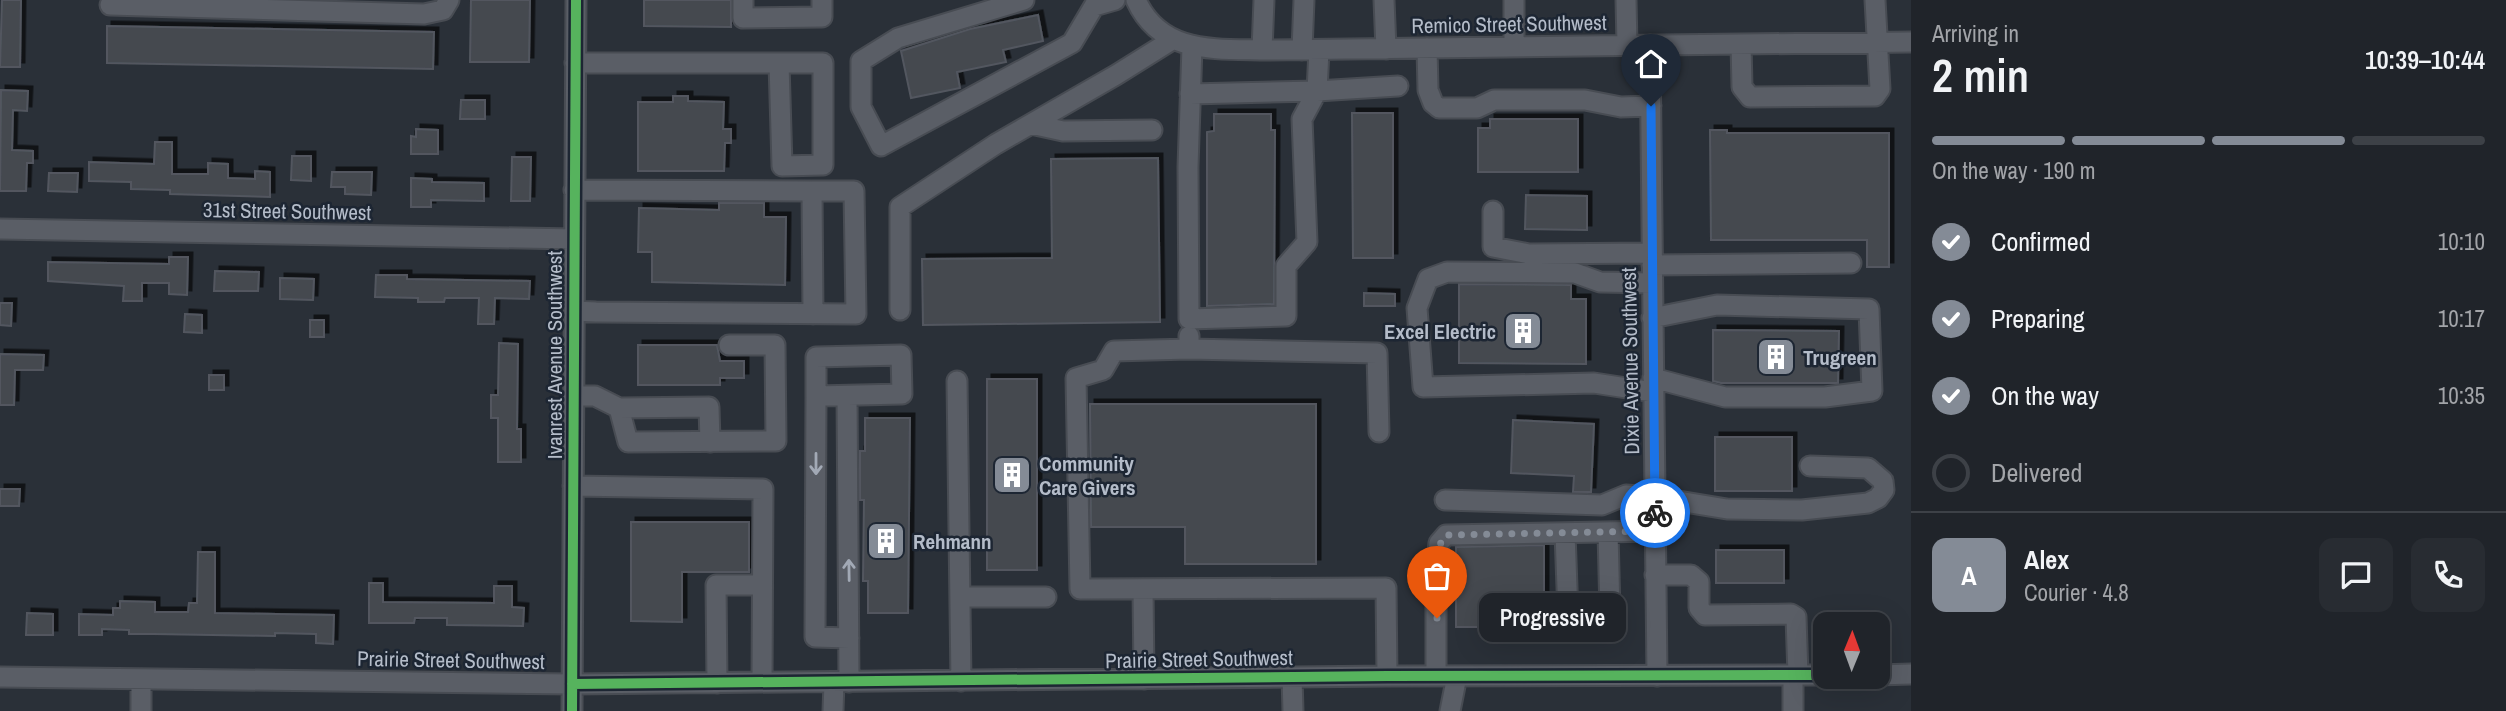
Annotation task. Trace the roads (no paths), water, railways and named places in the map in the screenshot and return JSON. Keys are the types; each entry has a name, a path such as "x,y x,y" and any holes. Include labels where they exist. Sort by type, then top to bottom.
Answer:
{"street":[{"path":"110,5 424,13 443,10 449,0"},
{"name":"Ivanrest Avenue Southwest","path":"572,711 576,0"},
{"path":"743,0 743,18 822,17 822,0"},
{"path":"1024,0 898,38 861,61 861,107 881,146 1072,43 1089,3 1115,0"},
{"name":"Remico Street Southwest","path":"1136,0 1155,26 1172,40 1192,46 1262,50 1911,41"},
{"path":"1262,50 1264,0"},
{"path":"1189,319 1286,316 1286,266 1307,242 1302,119 1317,91 1304,0"},
{"path":"1384,0 1386,49"},
{"path":"1514,0 1514,47"},
{"path":"1626,0 1627,46"},
{"path":"1741,44 1742,87 1750,97 1875,96 1880,89 1875,0"},
{"path":"900,310 900,207 996,144 1172,40"},
{"name":"Dixie Avenue Southwest","path":"1650,45 1657,676"},
{"path":"1189,349 1192,46"},
{"path":"1427,48 1428,90 1433,103 1439,108 1477,108 1494,100 1586,100 1621,107 1651,106"},
{"path":"575,63 779,63 823,63 823,164 782,166 779,63"},
{"path":"1190,94 1398,86"},
{"path":"1031,124 1063,131 1152,130"},
{"path":"574,190 854,191 856,314 574,311"},
{"path":"812,191 813,314"},
{"path":"1493,211 1493,247 1529,254 1652,267 1851,263"},
{"name":"31st Street Southwest","path":"0,229 574,239"},
{"path":"1652,267 1600,282 1575,273 1447,272 1428,279 1417,308 1423,387 1594,383 1653,385 1725,397 1825,397 1872,391 1869,309 1717,305 1652,318"},
{"path":"619,408 628,442 775,441 775,345 729,345"},
{"path":"1379,432 1377,353 1189,349 1114,351 1103,370 1076,378 1080,589 1386,588 1387,676"},
{"path":"816,396 902,394 901,355 816,356 815,637 849,638"},
{"path":"957,381 961,681"},
{"path":"573,396 595,396 619,408 709,407 710,442"},
{"path":"833,711 842,682 849,638 847,396"},
{"path":"1445,500 1602,505 1626,495 1727,509 1802,510 1868,503 1884,491 1883,481 1868,468 1810,466"},
{"path":"573,486 763,489 762,682"},
{"path":"1436,676 1436,567 1439,543 1446,535 1655,531"},
{"path":"1565,533 1567,615 1572,618 1606,617 1611,613 1608,532"},
{"path":"1656,575 1691,575 1699,582 1699,608 1705,615 1791,614 1796,617 1793,711"},
{"path":"717,683 716,585 762,586"},
{"path":"1143,589 1144,679"},
{"path":"960,597 1046,597"},
{"path":"1890,675 1911,674"},
{"name":"Prairie Street Southwest","path":"0,677 572,684 1813,675"},
{"path":"1450,711 1457,676"},
{"path":"1292,677 1293,711"},
{"path":"141,679 141,711"}],"place":[{"name":"Excel Electric","path":"1523,331"},
{"name":"Trugreen","path":"1776,357"},
{"name":"Community Care Givers","path":"1012,475"},
{"name":"Rehmann","path":"886,541"},
{"name":"Progressive","path":"1437,618"}]}
